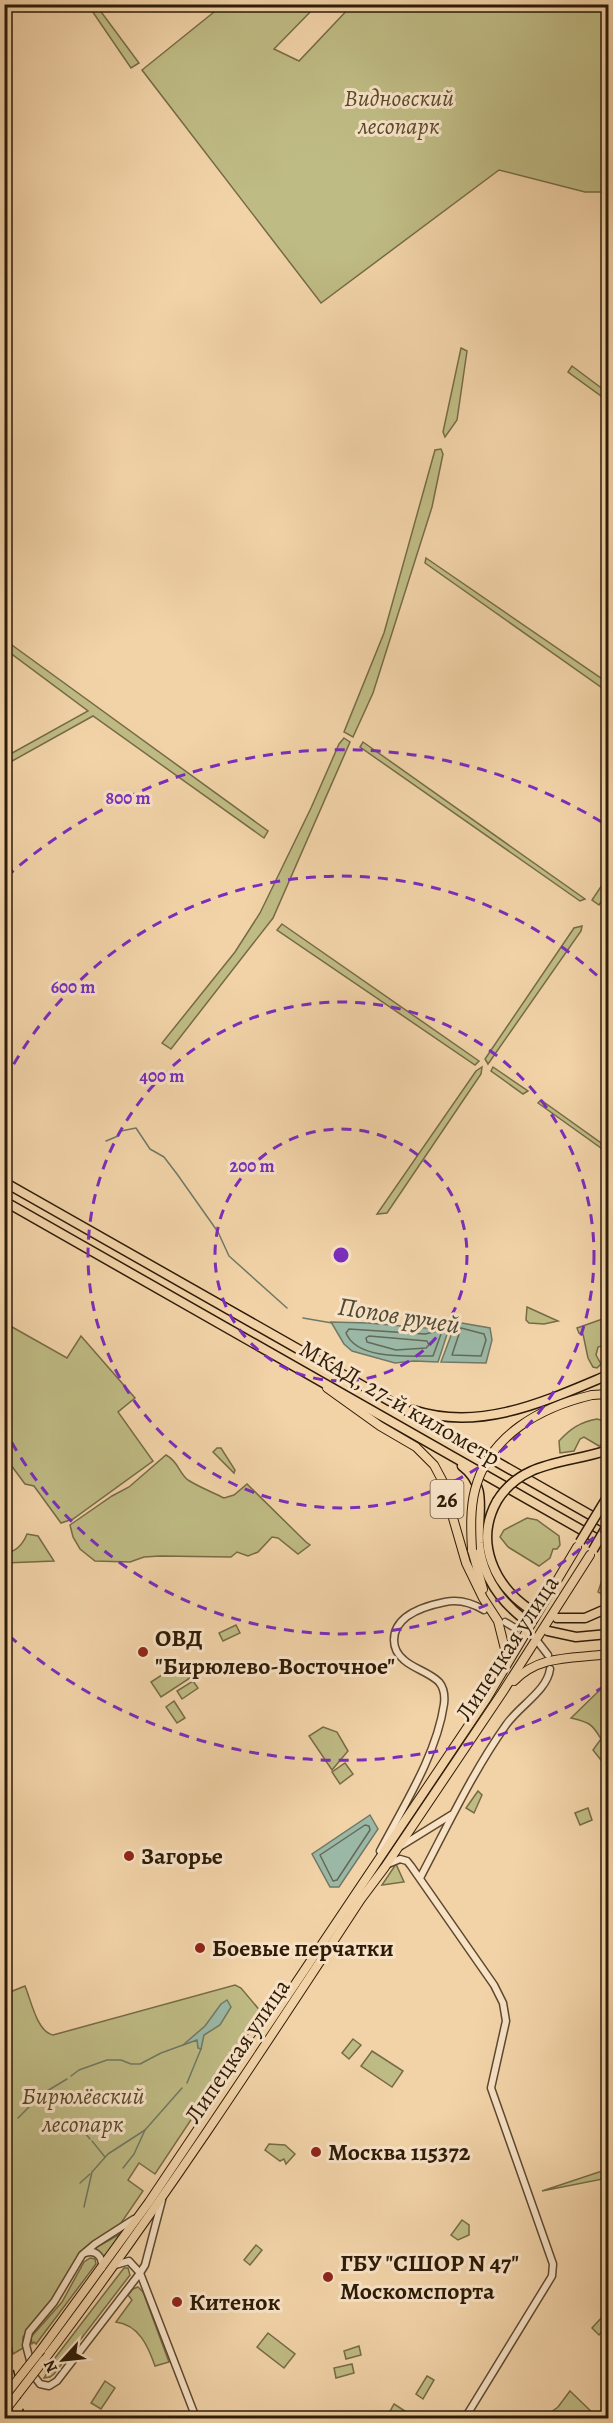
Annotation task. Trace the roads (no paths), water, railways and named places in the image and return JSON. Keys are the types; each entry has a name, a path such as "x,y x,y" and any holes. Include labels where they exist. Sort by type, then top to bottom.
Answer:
{"highway":[{"name":"МКАД, 27-й километр","path":"4,1182 609,1525"},
{"name":"МКАД, 27-й километр","path":"4,1201 172,1294 609,1545"},
{"path":"386,1399 425,1414 449,1418 487,1417 519,1409 609,1375"},
{"path":"438,1447 475,1479 481,1496 479,1542 483,1564 499,1595 525,1620"},
{"path":"531,1610 505,1589 490,1561 487,1531 497,1501 516,1479 538,1467 609,1450"},
{"path":"578,1544 607,1497"},
{"path":"592,1552 609,1525"},
{"path":"557,1618 585,1618 609,1608"},
{"path":"548,1631 576,1637 609,1634"}],"main road":[{"name":"26","path":"312,1376 349,1406 416,1447 434,1465 442,1480 466,1563 483,1598 501,1621 505,1660 501,1676"},
{"path":"501,1621 478,1576 472,1550 471,1519 475,1488 485,1465 510,1434 534,1417 592,1395 609,1394"},
{"name":"Липецкая улица","path":"4,2397 102,2269 139,2215 501,1676 578,1544"},
{"name":"Липецкая улица","path":"4,2412 115,2265 163,2196 502,1693 592,1552"},
{"path":"502,1693 523,1672 547,1661 609,1654"}],"street":[{"path":"4,1178 28,1196"},
{"path":"374,1864 425,1765 444,1705 444,1692 438,1682 405,1661 397,1652 394,1639 397,1626 412,1613 447,1602 464,1602 484,1610"},
{"path":"501,1621 515,1628"},
{"path":"538,1642 548,1655"},
{"path":"420,1878 460,1802 506,1725 518,1709 545,1685 550,1669"},
{"path":"395,1851 413,1837 446,1820 460,1802"},
{"path":"386,1867 396,1859 405,1860 494,1985 503,2003 506,2021 491,2088 554,2268 547,2284 465,2418"},
{"path":"289,1991 290,1998 297,1997"},
{"path":"139,2215 84,2253 54,2302 26,2336 34,2376 40,2385 45,2386 57,2381 140,2273 145,2265 163,2196"},
{"path":"84,2253 98,2254 102,2262 102,2269"},
{"path":"115,2265 129,2260 140,2273 196,2418"}],"water":[{"path":"331,1322 425,1328 451,1322 438,1362 395,1363 352,1351 344,1344"},
{"path":"456,1322 490,1328 492,1340 486,1363 441,1362"},
{"path":"370,1815 378,1829 339,1887 330,1887 312,1854"},
{"path":"227,2000 231,2007 220,2025 204,2035 201,2049 198,2048 197,2040 183,2045 205,2026 221,2004"}],"waterway":[{"name":"Попов ручей","path":"106,1141 118,1136 121,1131 136,1128 150,1149 164,1157 177,1174 218,1232 229,1256 287,1308"},
{"name":"Попов ручей","path":"303,1318 332,1323"},
{"path":"71,2076 79,2070 107,2060 140,2064 183,2045"},
{"path":"187,2083 201,2049"},
{"path":"18,2118 42,2094 67,2079"},
{"path":"123,2168 134,2154 145,2130 182,2088"},
{"path":"84,2207 92,2172 108,2154 145,2130"},
{"path":"84,2132 90,2139"},
{"path":"92,2141 105,2157"},
{"path":"80,2183 90,2174"}],"tunnel":[{"path":"515,1628 538,1642"}],"railway":[{"path":"4,2331 25,2418"},
{"path":"4,2381 15,2418"}],"place":[{"name":"ОВД \"Бирюлево-Восточное\"","path":"143,1652"},
{"name":"Загорье","path":"129,1856"},
{"name":"Боевые перчатки","path":"200,1948"},
{"name":"Москва 115372","path":"316,2152"},
{"name":"ГБУ \"СШОР N 47\" Москомспорта","path":"328,2277"},
{"name":"Китенок","path":"177,2302"}],"park label":[{"name":"Видновский лесопарк","path":"399,112"},
{"name":"Бирюлёвский лесопарк","path":"83,2110"}]}
